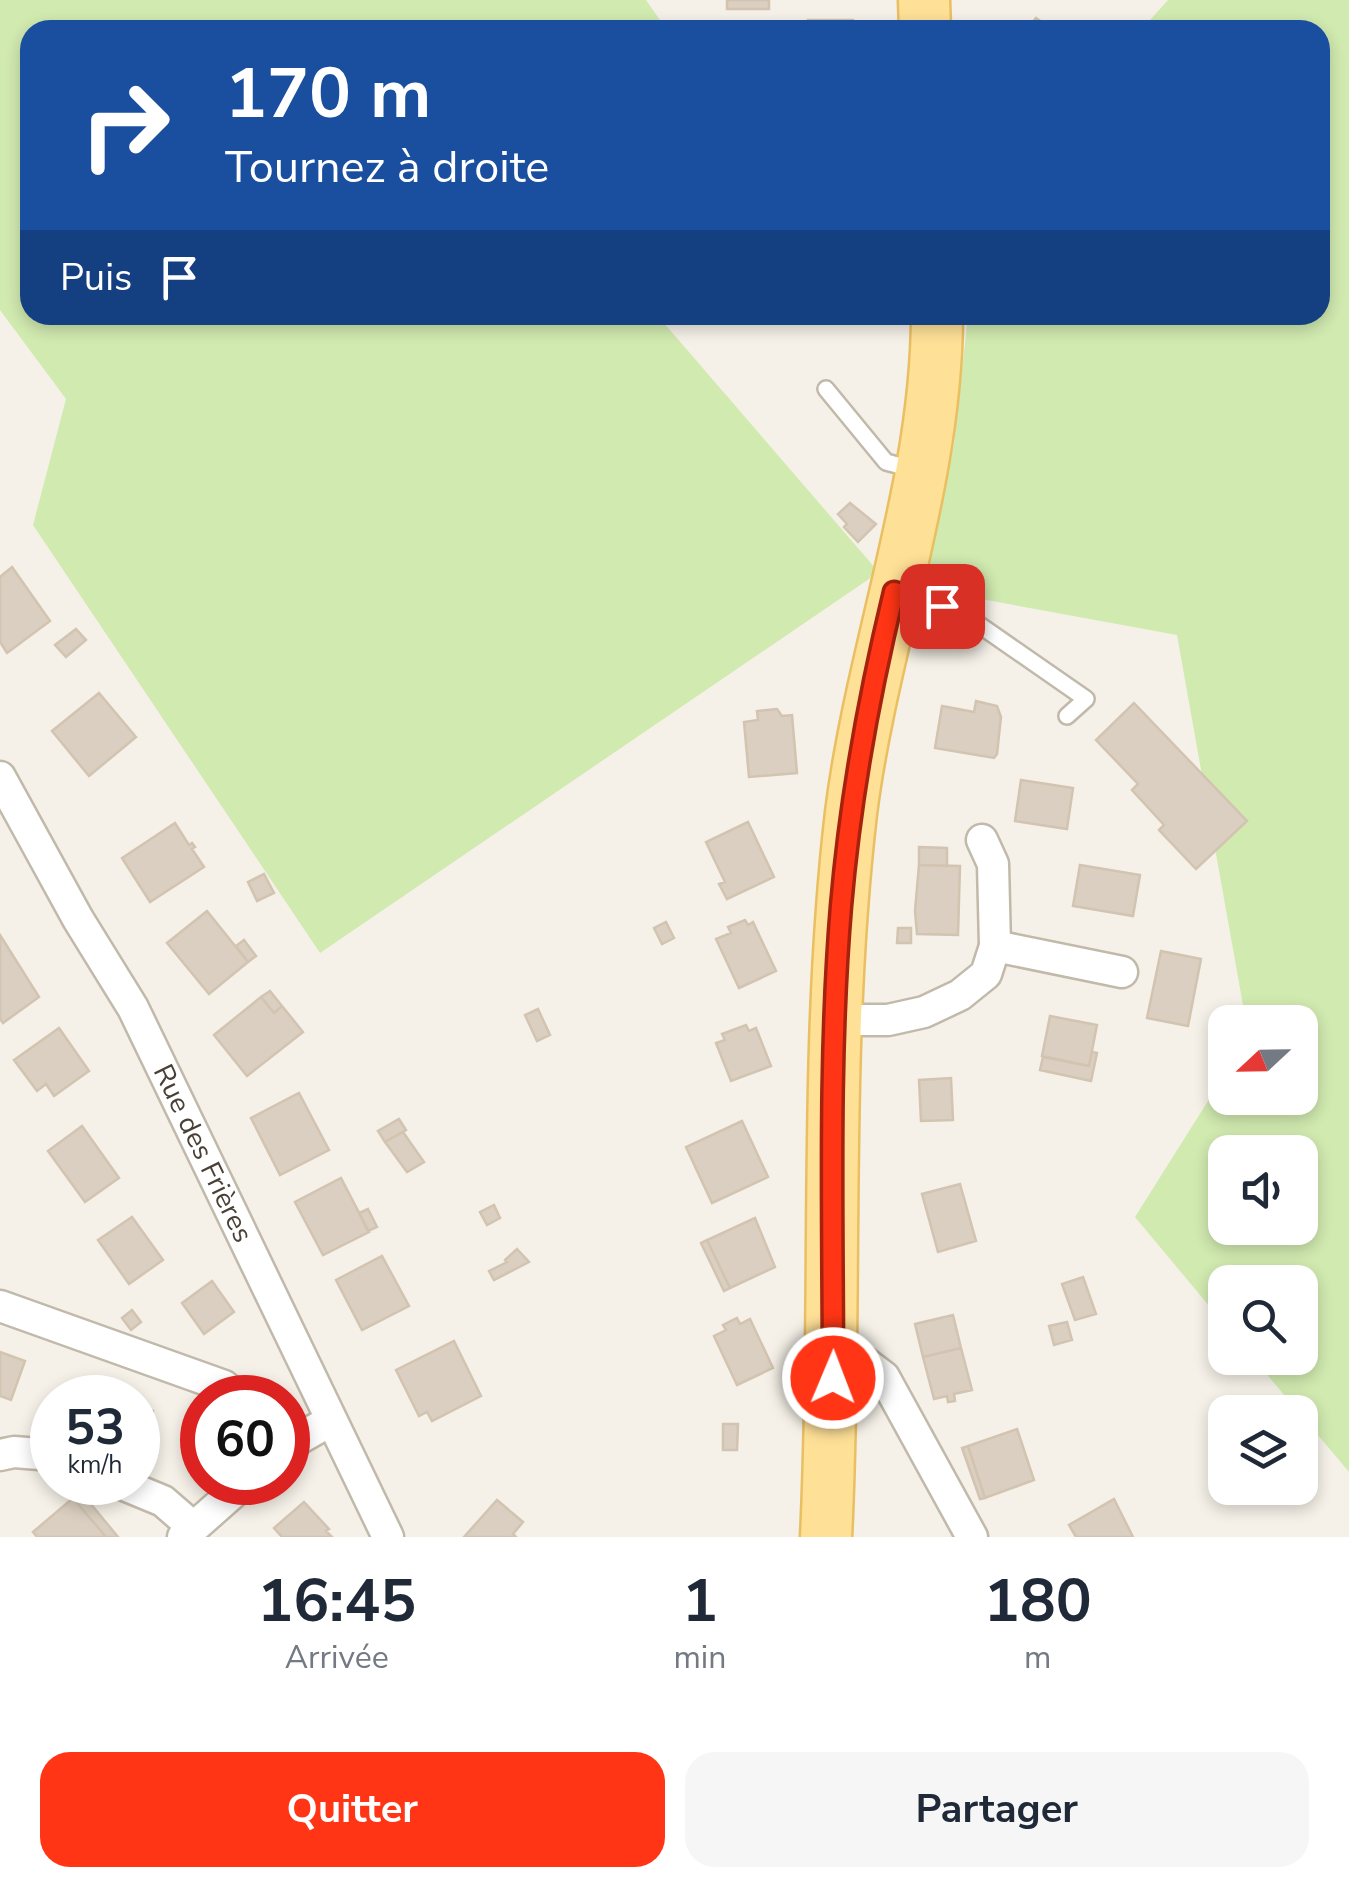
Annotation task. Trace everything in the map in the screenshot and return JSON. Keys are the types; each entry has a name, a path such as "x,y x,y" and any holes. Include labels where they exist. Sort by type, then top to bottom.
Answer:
{"main road":[{"path":"826,1537 833,1354 835,1020 841,907 852,807 921,471 936,325"}],"street":[{"name":"Rue des Frières","path":"0,776 78,919 134,1008 388,1537"},
{"path":"835,1020 888,1020 924,1012 960,996 986,974 995,946 993,864 982,840"},
{"path":"995,946 1122,972"},
{"path":"0,1306 193,1375"},
{"path":"833,1354 855,1355 884,1376 972,1537"},
{"path":"310,1432 330,1421"},
{"path":"0,1455 30,1453"},
{"path":"160,1500 188,1532 219,1505"}],"lane":[{"path":"826,389 886,462 921,471"},
{"path":"893,598 965,615 1086,699 1067,716"}],"green space":[{"path":"0,0 646,0 660,20 20,20 20,325 666,325 876,569 869,579 320,953 33,525 66,399 0,310"},
{"path":"1168,0 1349,0 1349,1472 1318,1435 1318,1395 1284,1395 1267,1375 1318,1375 1318,1265 1208,1265 1208,1305 1135,1217 1208,1101 1208,1115 1318,1115 1318,1005 1243,1005 1177,635 921,588 954,445 967,325 1330,325 1330,20 1150,20"}],"building":[{"path":"727,0 769,0 769,9 727,9"},
{"path":"850,503 876,524 858,542 838,514"},
{"path":"12,567 50,621 7,653 0,642 0,577"},
{"path":"76,629 86,640 66,657 55,645"},
{"path":"99,693 136,737 89,776 52,731"},
{"path":"976,701 997,706 1001,717 994,758 935,748 942,706 974,712"},
{"path":"1134,703 1247,821 1196,869 1159,830 1164,825 1132,790 1138,784 1096,740"},
{"path":"777,709 782,716 792,715 797,773 749,777 744,722 758,720 757,711"},
{"path":"1021,780 1073,788 1067,829 1015,821"},
{"path":"748,822 774,877 727,899 719,884 725,882 706,842"},
{"path":"175,823 189,845 195,847 192,849 204,867 150,902 122,858"},
{"path":"919,847 947,848 947,866 919,865"},
{"path":"919,865 960,866 958,935 917,934"},
{"path":"1080,865 1140,875 1133,916 1073,906"},
{"path":"264,874 274,893 257,901 248,882"},
{"path":"207,911 248,962 209,994 167,943"},
{"path":"745,920 748,925 753,922 776,971 739,988 716,939 731,933 728,927"},
{"path":"666,922 674,938 662,944 654,928"},
{"path":"898,928 911,928 911,943 897,943"},
{"path":"0,935 39,997 3,1023 0,1019"},
{"path":"244,940 256,956 248,962 236,946"},
{"path":"1161,951 1201,959 1188,1026 1147,1018"},
{"path":"270,991 282,1006 274,1013 261,997"},
{"path":"261,997 274,1013 282,1006 303,1032 247,1076 214,1035"},
{"path":"538,1009 550,1035 537,1041 525,1015"},
{"path":"1050,1016 1097,1025 1089,1066 1042,1056"},
{"path":"746,1025 749,1031 756,1028 771,1066 731,1081 716,1043 725,1040 722,1034"},
{"path":"59,1028 89,1071 54,1096 46,1084 37,1091 14,1060"},
{"path":"1092,1052 1097,1053 1091,1081 1040,1070 1043,1057 1089,1066"},
{"path":"951,1078 953,1120 921,1121 919,1080"},
{"path":"299,1093 329,1150 280,1175 251,1118"},
{"path":"399,1119 406,1130 385,1142 378,1131"},
{"path":"742,1121 768,1177 712,1203 686,1147"},
{"path":"82,1126 119,1178 85,1202 48,1151"},
{"path":"403,1132 424,1162 407,1172 385,1142"},
{"path":"341,1178 369,1232 323,1255 295,1202"},
{"path":"960,1184 976,1241 938,1252 922,1194"},
{"path":"494,1205 500,1218 487,1225 480,1212"},
{"path":"368,1209 377,1227 368,1231 359,1213"},
{"path":"132,1217 163,1260 129,1284 98,1240"},
{"path":"755,1218 775,1267 730,1288 707,1240"},
{"path":"707,1240 730,1288 724,1291 701,1243"},
{"path":"517,1249 529,1262 494,1280 489,1271 507,1262"},
{"path":"382,1256 409,1306 362,1330 336,1280"},
{"path":"1083,1277 1096,1314 1075,1320 1062,1284"},
{"path":"212,1281 234,1312 204,1334 182,1303"},
{"path":"132,1310 141,1322 131,1330 122,1318"},
{"path":"953,1315 961,1348 923,1357 915,1324"},
{"path":"737,1318 740,1324 750,1319 773,1368 737,1385 714,1336 726,1330 723,1325"},
{"path":"1067,1322 1072,1340 1054,1345 1049,1326"},
{"path":"454,1341 481,1396 432,1421 427,1412 419,1416 396,1370"},
{"path":"961,1348 972,1390 954,1394 955,1401 948,1402 947,1396 934,1399 923,1357"},
{"path":"0,1352 25,1361 11,1400 0,1396"},
{"path":"723,1424 738,1424 737,1450 723,1450"},
{"path":"1017,1429 1034,1480 985,1498 968,1446"},
{"path":"968,1446 985,1498 980,1499 962,1448"},
{"path":"1114,1499 1133,1537 1076,1537 1069,1525"},
{"path":"497,1500 523,1522 513,1534 516,1537 464,1537"},
{"path":"65,1505 79,1505 106,1537 37,1537 33,1532"},
{"path":"79,1505 92,1505 118,1537 106,1537"},
{"path":"301,1505 307,1505 332,1537 282,1537 274,1528"}],"route":[{"path":"833,1378 835,1020 841,907 852,807 894,592 942,606"}]}
